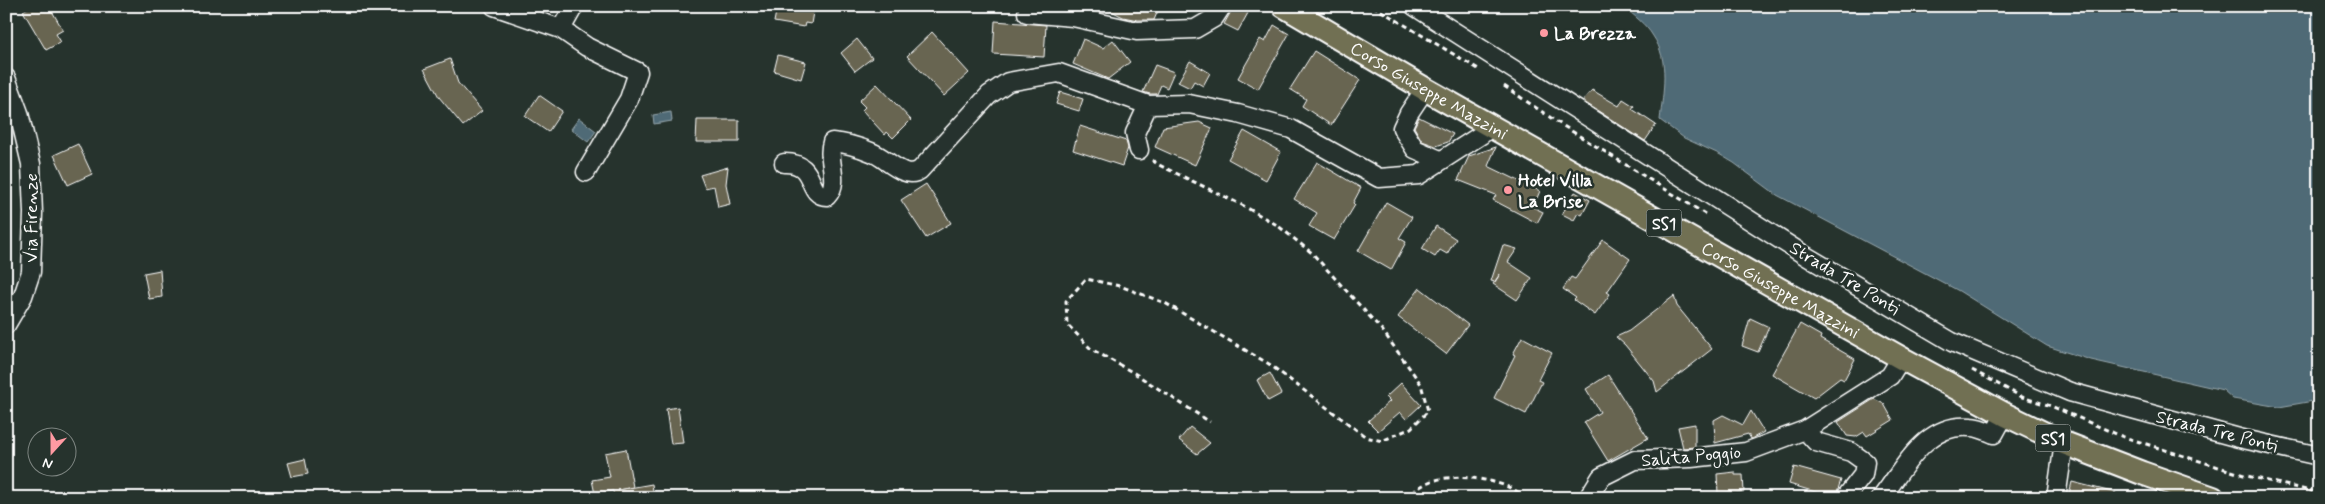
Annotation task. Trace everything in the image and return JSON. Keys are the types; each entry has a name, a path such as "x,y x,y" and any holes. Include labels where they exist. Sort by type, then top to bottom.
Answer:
{"main road":[{"name":"Corso Giuseppe Mazzini","path":"1284,6 1425,89 1492,125 1901,358 2005,414 2064,443 2142,474 2213,498"}],"street":[{"path":"561,29 574,6"},
{"path":"1027,13 1073,17 1137,31 1146,31 1195,29 1214,18 1222,6"},
{"name":"Strada Tre Ponti","path":"1414,6 1806,256 1952,342 2070,392 2239,438 2319,456"},
{"path":"490,7 561,29 587,47 638,72 629,100 586,172"},
{"path":"854,132 872,152 905,173 917,172 989,95 1008,82 1059,73 1148,105 1190,104 1238,114 1291,129 1379,178 1419,175 1481,135 1492,125"},
{"name":"Via Firenze","path":"6,78 19,113 31,164 33,214 31,272 23,296 6,325"},
{"path":"1425,89 1409,113 1402,128 1415,149 1440,160"},
{"path":"1140,150 1135,133 1148,105"},
{"path":"784,162 799,164 806,170 819,194 827,196 832,191 834,181 829,152 832,142 872,152"},
{"name":"Salita Poggio","path":"1588,498 1601,477 1635,460 1691,458 1746,452 1805,430 1890,376 1901,358"},
{"path":"1881,498 1906,462 1926,440 1947,429 1972,426 1994,434 2005,414"},
{"path":"1805,430 1816,442 1851,452 1865,462 1863,475 1845,498"},
{"path":"2056,498 2064,443"}],"path":[{"path":"1140,150 1159,165 1242,205 1277,225 1312,253 1382,330 1421,384 1428,411 1411,428 1382,441 1366,437 1269,364 1165,303 1120,286 1086,279 1066,302 1066,324 1091,349 1134,373 1210,422"},
{"path":"1405,498 1435,480 1471,477 1497,483 1525,498"}],"water":[{"path":"1623,6 2319,6 2319,400 2279,407 2233,399 2223,390 2091,360 2047,346 1959,291 1777,195 1734,163 1684,138 1660,120 1664,88 1662,56 1650,32"},
{"path":"671,112 672,121 654,124 653,115"},
{"path":"579,118 596,131 588,142 571,129"}],"building":[{"path":"31,6 49,6 63,30 56,34 61,42 46,50 23,11"},
{"path":"798,6 814,6 811,24 805,23 804,27 774,22 777,7 797,11"},
{"path":"1102,6 1160,6 1154,20 1138,20 1123,17"},
{"path":"1234,6 1248,13 1238,31 1224,24"},
{"path":"995,21 1046,25 1044,57 993,54"},
{"path":"1274,25 1289,34 1258,89 1238,78 1260,39 1265,42"},
{"path":"932,32 969,73 944,96 907,56"},
{"path":"857,39 872,58 855,71 841,53"},
{"path":"1083,39 1103,48 1113,40 1130,62 1108,79 1073,64"},
{"path":"1314,51 1360,80 1331,125 1302,106 1306,99 1290,89"},
{"path":"778,55 806,62 801,79 774,71"},
{"path":"450,59 458,83 482,111 463,126 439,97 424,69"},
{"path":"1190,61 1210,73 1203,86 1194,81 1190,88 1178,82"},
{"path":"1155,65 1174,72 1167,88 1161,85 1157,94 1143,92"},
{"path":"877,84 911,120 893,138 887,132 885,135 862,110 865,107 859,101"},
{"path":"1592,90 1619,106 1623,99 1634,106 1632,109 1656,125 1645,141 1584,102 1584,99"},
{"path":"1060,92 1083,99 1079,111 1056,104"},
{"path":"539,95 562,111 548,132 525,116"},
{"path":"1419,117 1453,134 1448,142 1436,146 1422,141 1414,127"},
{"path":"697,120 739,120 739,142 696,142"},
{"path":"1199,122 1212,128 1195,165 1155,147 1163,127"},
{"path":"1080,126 1126,141 1128,148 1122,166 1073,150"},
{"path":"1244,131 1281,152 1266,180 1228,159"},
{"path":"78,144 92,174 68,185 54,155"},
{"path":"1496,147 1488,166 1540,191 1533,207 1543,212 1537,223 1493,200 1496,195 1458,180 1469,156"},
{"path":"1317,162 1361,188 1353,203 1355,205 1334,240 1309,226 1317,213 1294,199"},
{"path":"728,167 726,184 730,204 718,207 714,186 705,188 700,175"},
{"path":"926,184 951,223 926,238 901,200"},
{"path":"1575,192 1590,200 1582,215 1578,213 1574,220 1562,214"},
{"path":"1386,202 1412,217 1399,238 1406,242 1391,270 1358,251"},
{"path":"1436,226 1456,239 1447,254 1440,250 1435,257 1422,249"},
{"path":"1603,240 1630,259 1607,292 1610,294 1595,315 1574,300 1576,298 1563,289 1571,277 1575,279"},
{"path":"1503,245 1517,249 1508,262 1532,278 1517,300 1493,284 1494,282 1491,281"},
{"path":"160,270 162,297 149,299 144,273"},
{"path":"1420,288 1468,325 1446,354 1398,317"},
{"path":"1674,296 1677,306 1712,349 1657,392 1654,381 1625,345 1616,337 1629,331"},
{"path":"1750,318 1769,327 1758,352 1742,346"},
{"path":"1800,324 1821,336 1820,339 1855,359 1844,380 1840,378 1814,398 1772,374"},
{"path":"1522,337 1552,353 1538,380 1542,382 1526,414 1494,398"},
{"path":"1270,373 1281,394 1268,401 1257,380"},
{"path":"1608,375 1648,438 1608,461 1584,422 1600,412 1586,389"},
{"path":"1401,383 1421,405 1406,419 1400,412 1378,431 1368,421 1390,401 1386,397"},
{"path":"1874,399 1884,404 1893,420 1867,436 1864,432 1856,437 1847,436 1838,422"},
{"path":"678,407 683,443 671,444 666,409"},
{"path":"1751,411 1764,432 1751,439 1748,434 1715,443 1714,420 1723,415 1743,425"},
{"path":"1695,424 1695,447 1683,448 1678,427"},
{"path":"1190,427 1210,443 1197,454 1179,440"},
{"path":"626,449 633,487 618,490 652,484 654,498 614,498 613,491 595,494 592,480 610,477 605,453"},
{"path":"305,459 308,474 292,477 288,463"},
{"path":"1794,467 1841,480 1835,498 1789,484"},
{"path":"1735,472 1735,475 1743,475 1744,492 1718,494 1717,474"},
{"path":"2072,482 2116,493 2115,498 2068,498"}],"place":[{"name":"La Brezza","path":"1544,33"},
{"name":"Hotel Villa La Brise","path":"1508,190"}]}
